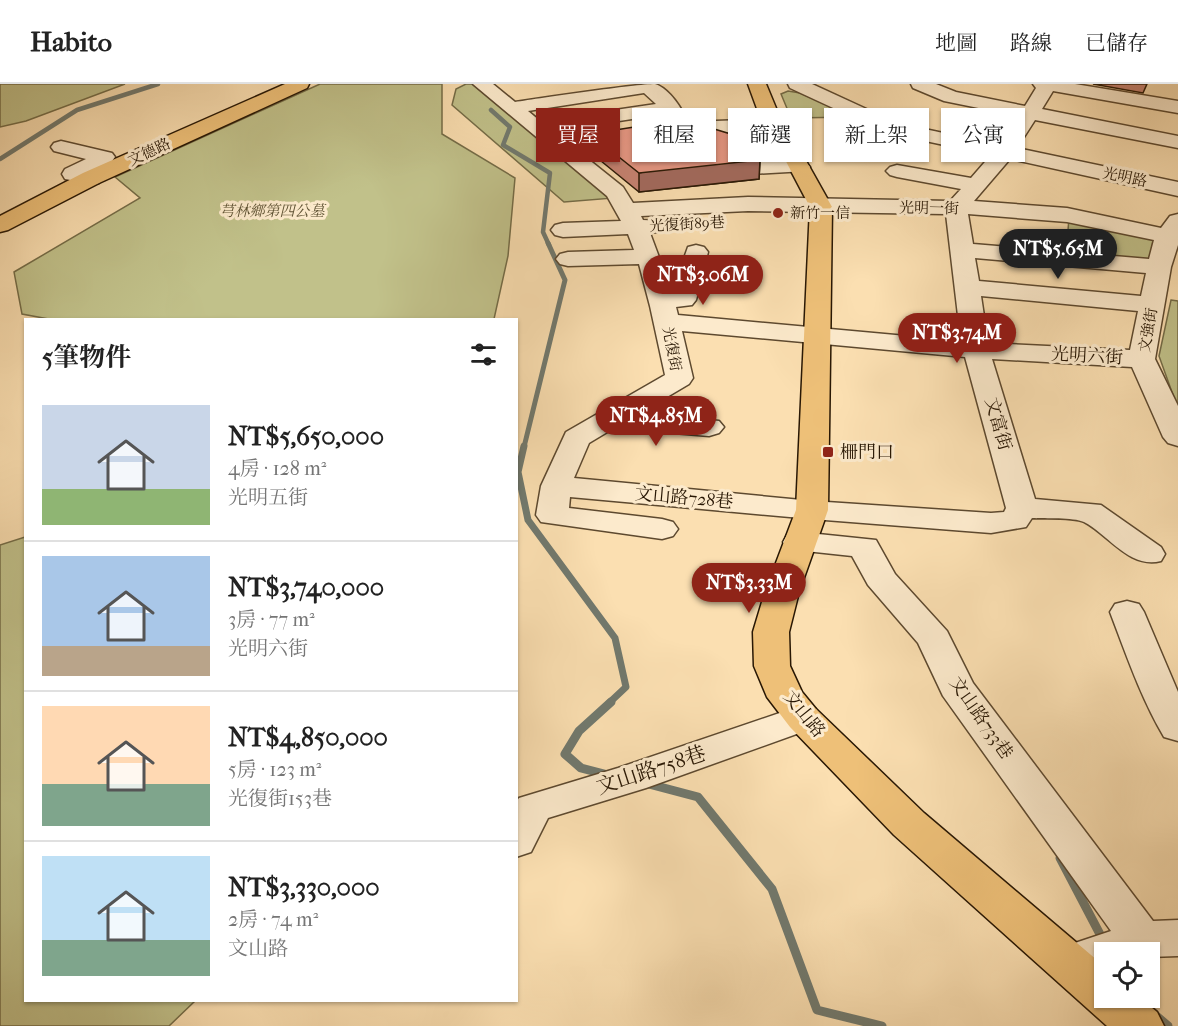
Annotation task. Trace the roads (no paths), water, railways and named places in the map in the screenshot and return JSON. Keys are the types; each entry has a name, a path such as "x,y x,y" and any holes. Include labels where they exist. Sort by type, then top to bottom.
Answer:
{"main road":[{"name":"文德路","path":"6,218 300,84"},
{"path":"757,84 766,108"},
{"path":"796,162 821,207"},
{"name":"文山路","path":"821,207 818,334 806,526 771,632 772,666 786,697 803,718 909,824 1094,985"},
{"path":"1119,1008 1140,1026"}],"street":[{"name":"光明路","path":"797,84 879,122 941,138"},
{"path":"920,84 951,98 1178,142"},
{"path":"1025,119 1046,84 1178,107"},
{"name":"光復街","path":"486,88 515,97 536,128"},
{"path":"515,97 649,88 674,98"},
{"path":"674,98 681,128 728,126"},
{"path":"620,114 674,98"},
{"path":"62,147 105,157 73,174 91,178"},
{"name":"光明路","path":"1025,156 1178,189"},
{"name":"光復街","path":"578,162 615,192 632,219 665,310 679,378 576,438 556,486 552,514 662,529"},
{"path":"956,208 996,162"},
{"path":"751,168 799,167"},
{"path":"897,171 976,184"},
{"name":"光明一街","path":"632,219 748,204 956,208 1029,210 1174,232"},
{"name":"文富街","path":"956,208 976,350 1022,508"},
{"path":"563,230 632,219"},
{"name":"光復街89巷","path":"632,219 739,221"},
{"name":"文強街","path":"1174,232 1142,359 1178,437"},
{"path":"962,250 1161,289"},
{"path":"665,310 683,300 696,252"},
{"path":"568,260 646,257"},
{"path":"968,287 1161,289"},
{"name":"光明六街","path":"665,310 818,334 976,350 1142,359"},
{"path":"607,419 709,428"},
{"name":"文山路728巷","path":"556,486 806,526"},
{"path":"806,526 991,523 1015,520 1022,508 1090,512 1149,554"},
{"name":"文山路733巷","path":"806,526 864,548 880,579 934,639 956,687 1160,938"},
{"path":"1128,612 1162,698 1178,728"},
{"name":"文山路758巷","path":"518,837 533,808 632,778 803,718"},
{"path":"1070,963 1160,938"}],"waterway":[{"path":"0,159 77,110 158,84"},
{"path":"491,110 510,127 503,145 550,173 543,232 549,245"},
{"path":"524,447 565,280 548,243"},
{"path":"524,446 518,472 528,520 615,638 626,687 609,703"},
{"path":"608,775 581,768 565,754 579,731 611,702"},
{"path":"645,783 698,797 772,889 817,1010 882,1026"},
{"path":"1060,858 1103,940"},
{"path":"1154,1014 1168,1026"}],"place":[{"name":"新竹一信","path":"778,213"},
{"name":"柵門口","path":"828,452"}],"park label":[{"name":"芎林鄉第四公墓","path":"272,211"}]}
